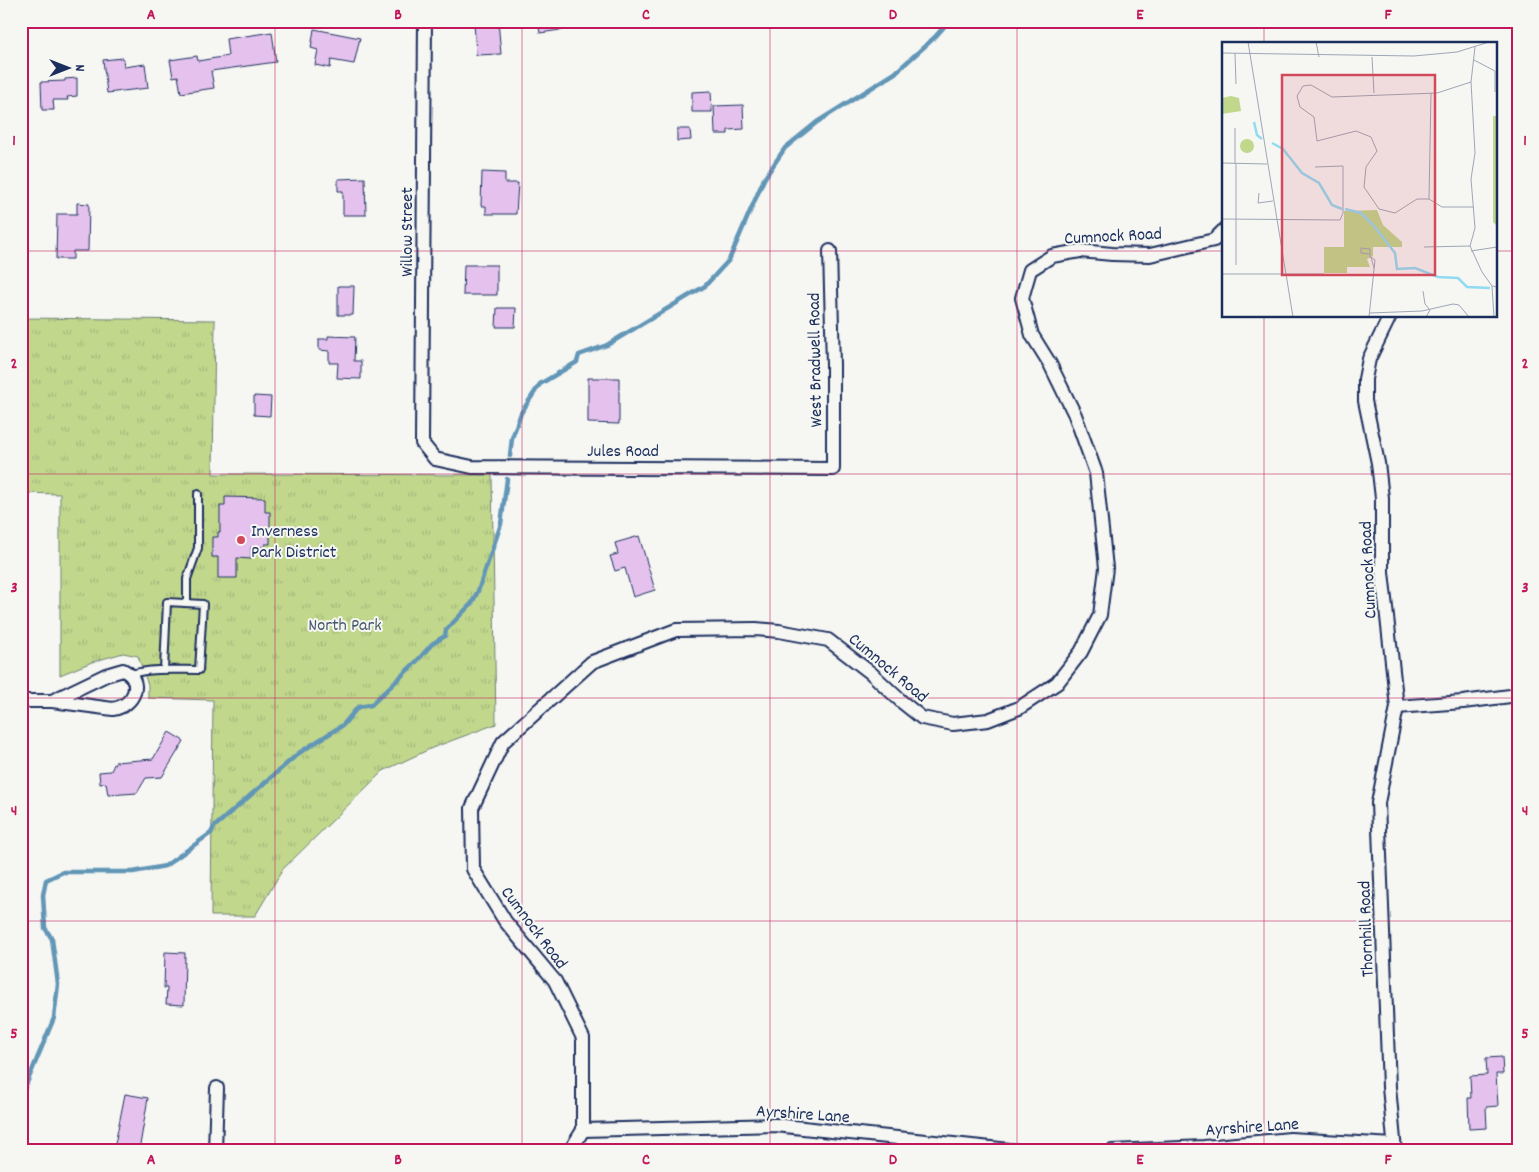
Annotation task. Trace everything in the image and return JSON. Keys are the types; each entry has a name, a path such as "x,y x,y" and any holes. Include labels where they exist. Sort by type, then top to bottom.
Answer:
{"street":[{"name":"Willow Street","path":"422,443 425,21"},
{"name":"Cumnock Road","path":"583,1130 583,1038 555,981 505,921 473,869 472,808 502,742 592,662 676,630 756,629 828,640 872,672 902,702 922,718 953,724 988,720 1019,708 1057,683 1081,652 1100,615 1106,568 1096,473 1075,416 1050,364 1032,335 1022,298 1030,270 1052,256 1080,251 1112,254 1150,254 1214,240 1222,232"},
{"name":"West Bradwell Road","path":"830,251 833,365 832,469"},
{"name":"Cumnock Road","path":"1389,318 1369,359 1365,379 1365,401 1378,463 1382,498 1382,572 1397,707"},
{"name":"Jules Road","path":"422,443 435,459 472,467 832,469"},
{"path":"21,701 52,701 113,709 123,708 130,700 134,691 135,681 131,674 124,670 106,675 52,701"},
{"path":"1397,707 1463,702 1518,695"},
{"name":"Thornhill Road","path":"1394,1148 1388,1087 1378,802 1397,707"},
{"path":"216,1151 217,1088"},
{"name":"Ayrshire Lane","path":"583,1130 775,1126 1019,1151"},
{"path":"570,1151 583,1130"},
{"name":"Ayrshire Lane","path":"1112,1151 1204,1147 1290,1139 1394,1148"}],"lane":[{"path":"187,603 187,579 198,548 198,494"},
{"path":"131,674 144,670 164,670 199,670 203,604 167,602 164,670"}],"green space":[{"name":"North Park","path":"21,318 215,320 213,474 492,475 496,724 432,748 383,771 283,869 255,916 211,916 213,700 148,698 148,685 138,656 123,653 92,662 60,675 60,494 21,493"}],"building":[{"path":"474,21 498,21 501,54 476,55"},
{"path":"538,21 574,21 574,28 540,33"},
{"path":"314,29 360,38 354,64 331,60 330,68 315,65 318,50 311,48"},
{"path":"272,32 276,62 211,71 214,88 181,93 178,76 173,77 170,60 197,56 198,61 228,56 226,39"},
{"path":"123,58 124,67 145,64 148,88 107,93 103,60"},
{"path":"77,78 77,96 67,97 68,100 53,100 54,110 42,110 41,82 65,81 65,79"},
{"path":"711,91 712,112 692,112 692,92"},
{"path":"743,105 744,129 728,130 728,134 715,134 714,106"},
{"path":"677,129 690,129 691,140 677,141"},
{"path":"482,172 505,173 505,183 518,183 516,214 486,214 486,206 481,206"},
{"path":"365,178 366,215 343,215 343,191 338,191 338,179"},
{"path":"77,203 89,204 88,251 73,251 73,259 56,259 57,214 77,214"},
{"path":"464,265 497,265 497,295 463,295"},
{"path":"338,286 354,286 353,315 338,315"},
{"path":"497,308 516,308 515,327 496,327"},
{"path":"328,336 355,337 354,361 361,361 361,379 337,378 338,363 329,363 329,351 319,350 319,339 328,339"},
{"path":"588,378 619,378 619,424 588,423"},
{"path":"254,396 271,397 270,416 254,415"},
{"name":"Inverness Park District","path":"225,497 265,498 265,512 270,512 270,544 265,544 265,547 251,547 251,559 237,558 237,578 218,578 218,557 212,557 212,537 218,537 218,532 220,532 220,506 225,506"},
{"path":"639,536 655,590 633,597 625,568 615,571 610,556 618,554 615,543"},
{"path":"169,732 184,741 162,777 146,778 137,793 108,795 106,783 100,784 99,772 111,771 115,762 153,759"},
{"path":"165,952 185,953 184,1005 166,1004 167,988 164,988"},
{"path":"1502,1057 1503,1074 1496,1074 1498,1106 1486,1107 1487,1128 1469,1129 1468,1098 1471,1098 1470,1076 1487,1075 1486,1058"},
{"path":"125,1094 148,1098 139,1151 114,1149"}],"waterway":[{"path":"510,456 512,438 521,413 540,384 577,362 579,355 607,345 705,286 729,260 764,179 785,148 817,122 895,73 935,37 949,21"},
{"path":"21,1097 54,1018 58,984 52,939 45,928 43,895 46,880 63,872 133,872 165,866 211,833 214,827 299,753 343,725 358,707 371,705 432,644 445,636 446,630 472,603 501,524 507,479"}],"place":[{"name":"Inverness Park District","path":"241,540"}]}
